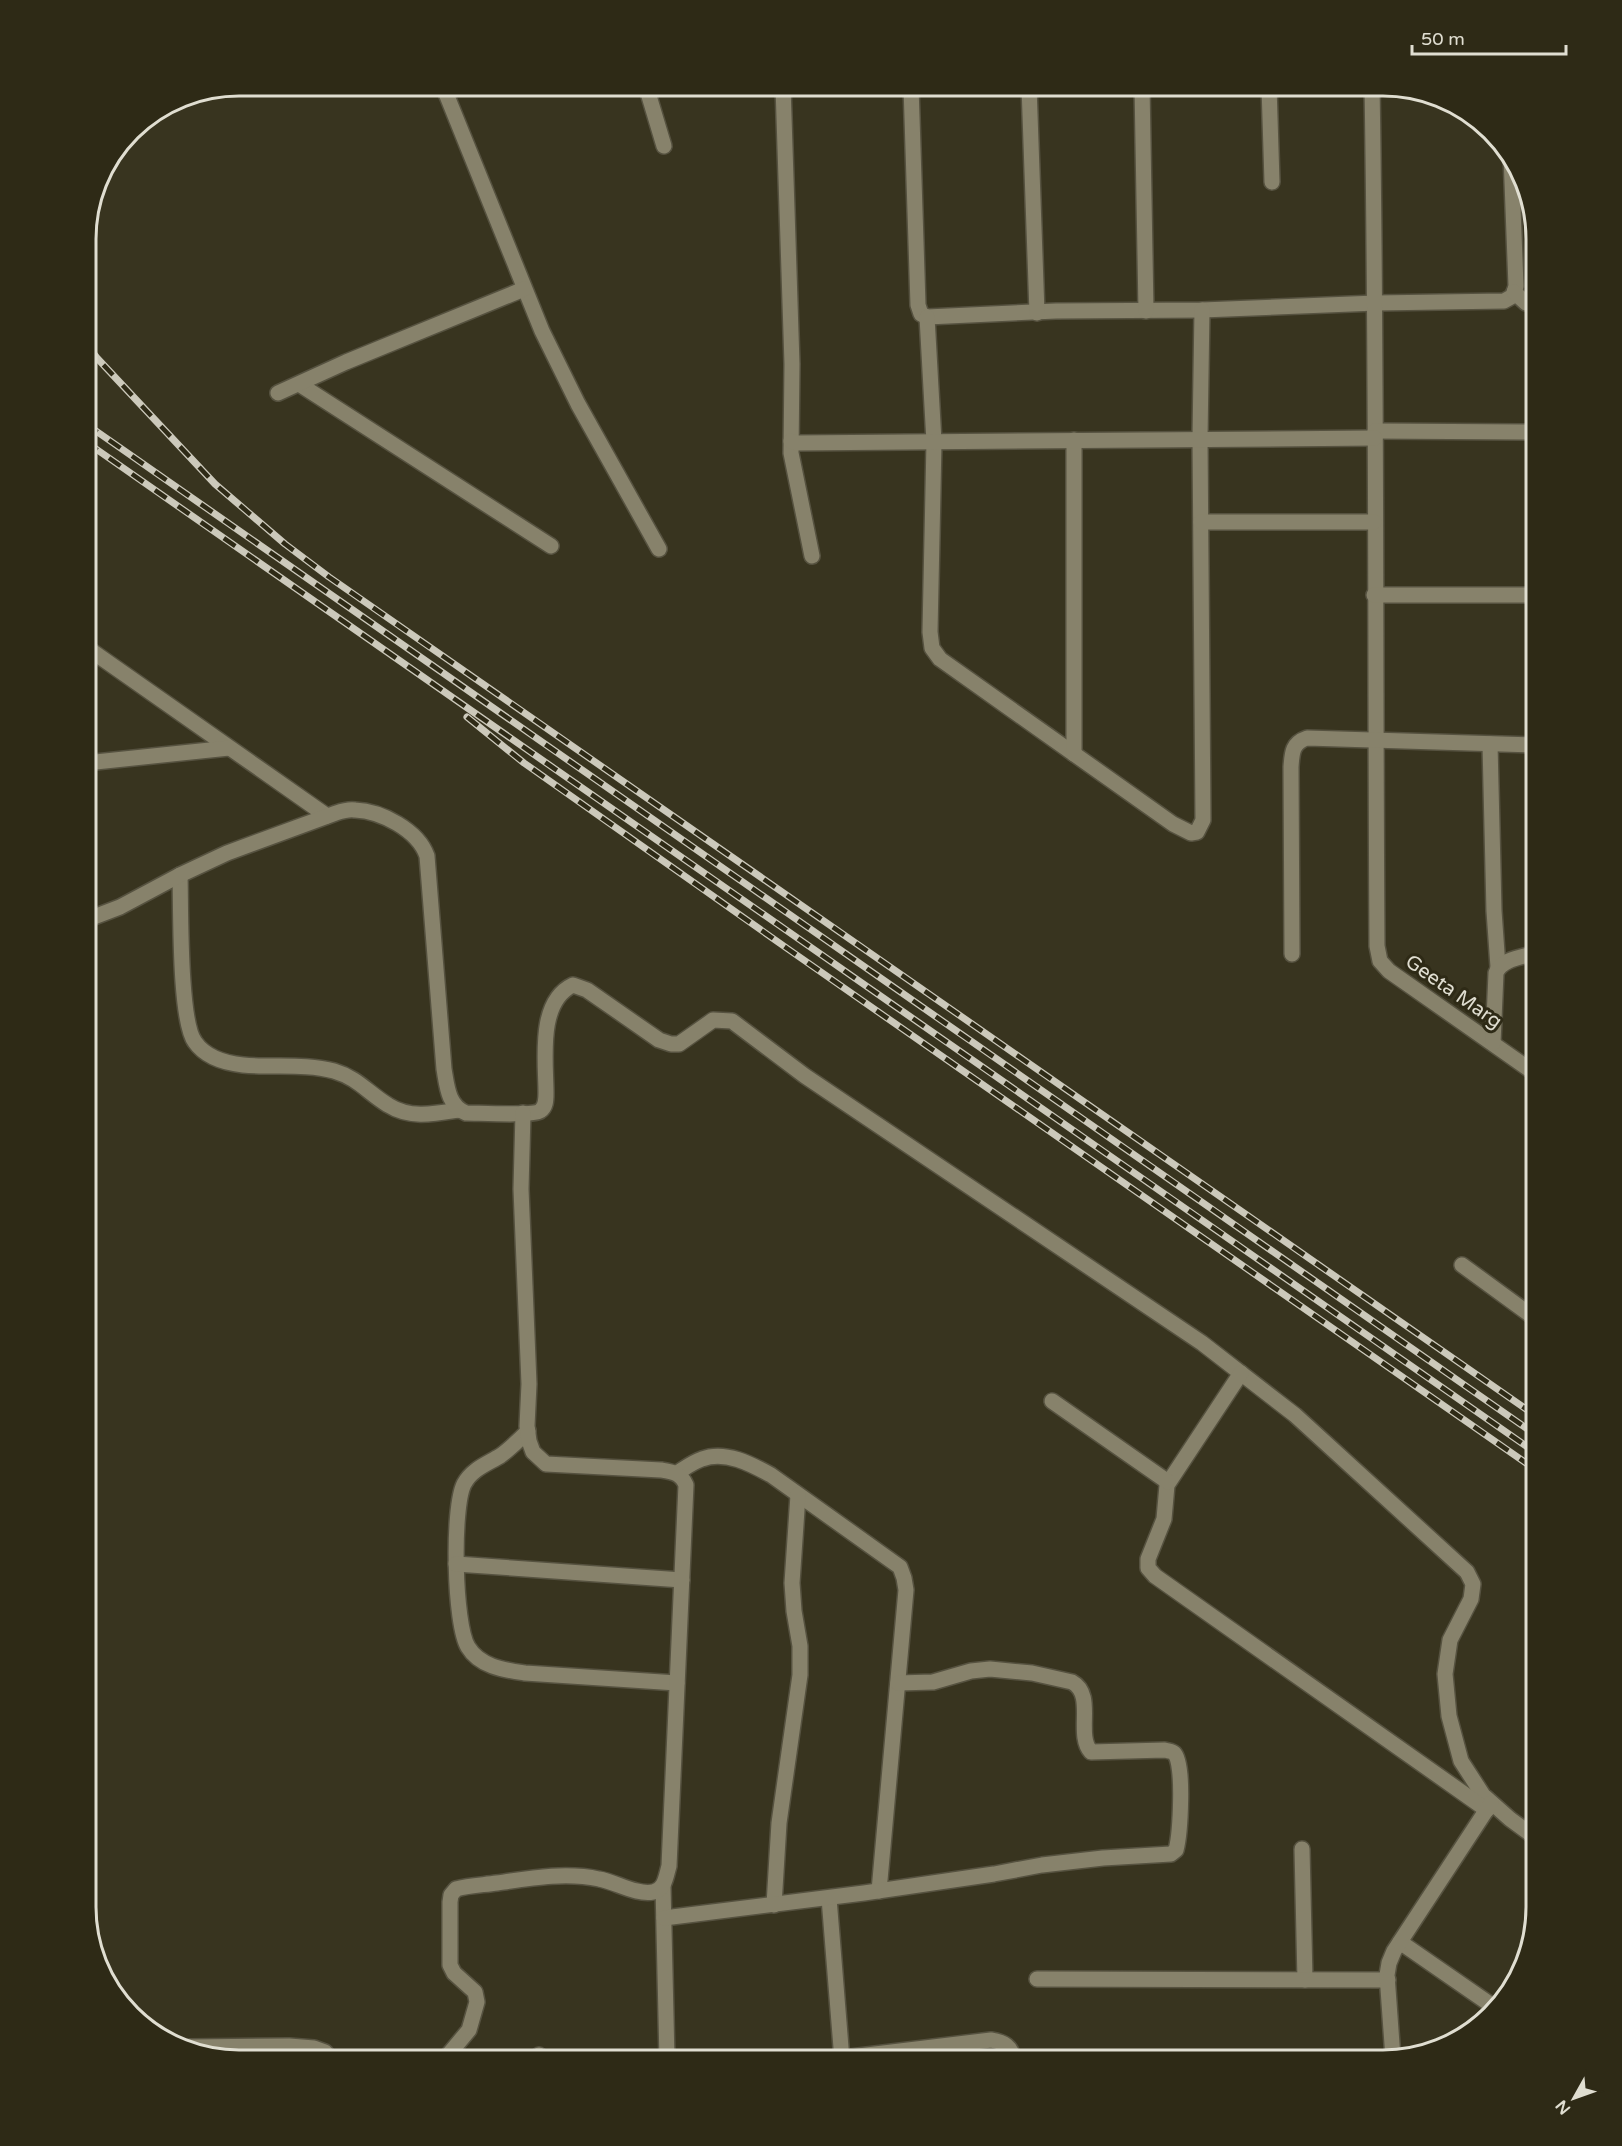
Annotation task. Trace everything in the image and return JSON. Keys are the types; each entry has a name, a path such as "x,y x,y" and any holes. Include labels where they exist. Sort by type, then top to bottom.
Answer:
{"street":[{"path":"447,96 542,331 578,404 659,549"},
{"path":"649,96 664,146"},
{"path":"783,96 792,364 791,441 793,468 812,556"},
{"path":"911,96 918,305 921,314 927,317 1504,301 1513,296 1516,286 1512,178"},
{"path":"1029,96 1037,313"},
{"path":"1142,96 1146,311"},
{"path":"1269,96 1272,182"},
{"path":"1372,96 1376,303 1375,740"},
{"path":"278,393 524,289"},
{"path":"1514,291 1526,303"},
{"path":"927,317 934,442 930,632 932,648 940,659 1173,824 1191,833 1197,832 1203,820 1200,438 1202,310"},
{"path":"299,384 551,546"},
{"path":"791,441 796,443 934,442 1526,432"},
{"path":"1074,440 1074,754"},
{"path":"1201,522 1374,522"},
{"path":"1374,595 1526,595"},
{"path":"96,658 327,816"},
{"path":"1292,954 1290,767 1292,751 1299,741 1307,738 1526,745"},
{"name":"Geeta Marg","path":"1375,740 1377,946 1380,961 1389,971 1526,1067"},
{"path":"1490,744 1493,900 1498,967 1493,1043"},
{"path":"96,762 229,748"},
{"path":"96,916 120,907 227,853 327,816 352,809 383,816 407,830 424,849 429,871 444,1069 448,1094 459,1110"},
{"path":"180,875 186,1016 195,1042 216,1059 242,1065 335,1071 354,1080 387,1105 423,1115 459,1110 466,1113 538,1113 546,1103 546,1027 550,1012 568,987 573,985 587,990 659,1040 671,1044 685,1042 713,1020 732,1021 805,1076 1202,1343 1317,1434 1467,1572 1473,1584 1471,1599 1450,1640 1445,1674 1449,1716 1461,1761 1489,1806"},
{"path":"1498,967 1526,956"},
{"path":"523,1113 521,1189 529,1384 528,1431 533,1452 546,1464 661,1470 677,1473 684,1479 686,1485 669,1866 663,1886 667,2050"},
{"path":"1462,1265 1526,1312"},
{"path":"1242,1373 1168,1482 1164,1519 1148,1558 1148,1568 1155,1576 1526,1831"},
{"path":"1052,1401 1168,1482"},
{"path":"528,1431 501,1455 481,1466 468,1477 459,1498 456,1564 462,1633 469,1649 485,1663 501,1669 525,1673 677,1683"},
{"path":"677,1473 705,1458 721,1456 752,1464 900,1567 906,1590 879,1891"},
{"path":"774,1905 779,1823 800,1676 800,1646 792,1583 798,1495"},
{"path":"456,1564 682,1580"},
{"path":"664,1918 879,1891 1042,1865 1171,1854 1176,1850 1181,1788 1177,1756 1165,1750 1091,1752 1086,1740 1082,1694 1077,1685 1032,1673 990,1669 971,1671 933,1682 898,1683"},
{"path":"1392,2050 1389,1963 1400,1942 1489,1806"},
{"path":"1302,1849 1305,1980"},
{"path":"453,2050 469,2030 477,2002 475,1992 454,1973 450,1965 450,1902 451,1895 456,1889 537,1877 580,1876 601,1879 639,1891 657,1892 663,1886"},
{"path":"829,1898 841,2050"},
{"path":"1400,1942 1489,2003"},
{"path":"1037,1979 1388,1980"},
{"path":"913,2050 991,2040 1002,2042 1010,2050"},
{"path":"210,2047 289,2046 320,2050"}],"railway":[{"path":"96,357 215,484 285,544 329,577 1526,1409"},
{"path":"96,431 1526,1428"},
{"path":"96,449 1526,1446"},
{"path":"467,717 524,763 788,949 1526,1463"}]}
